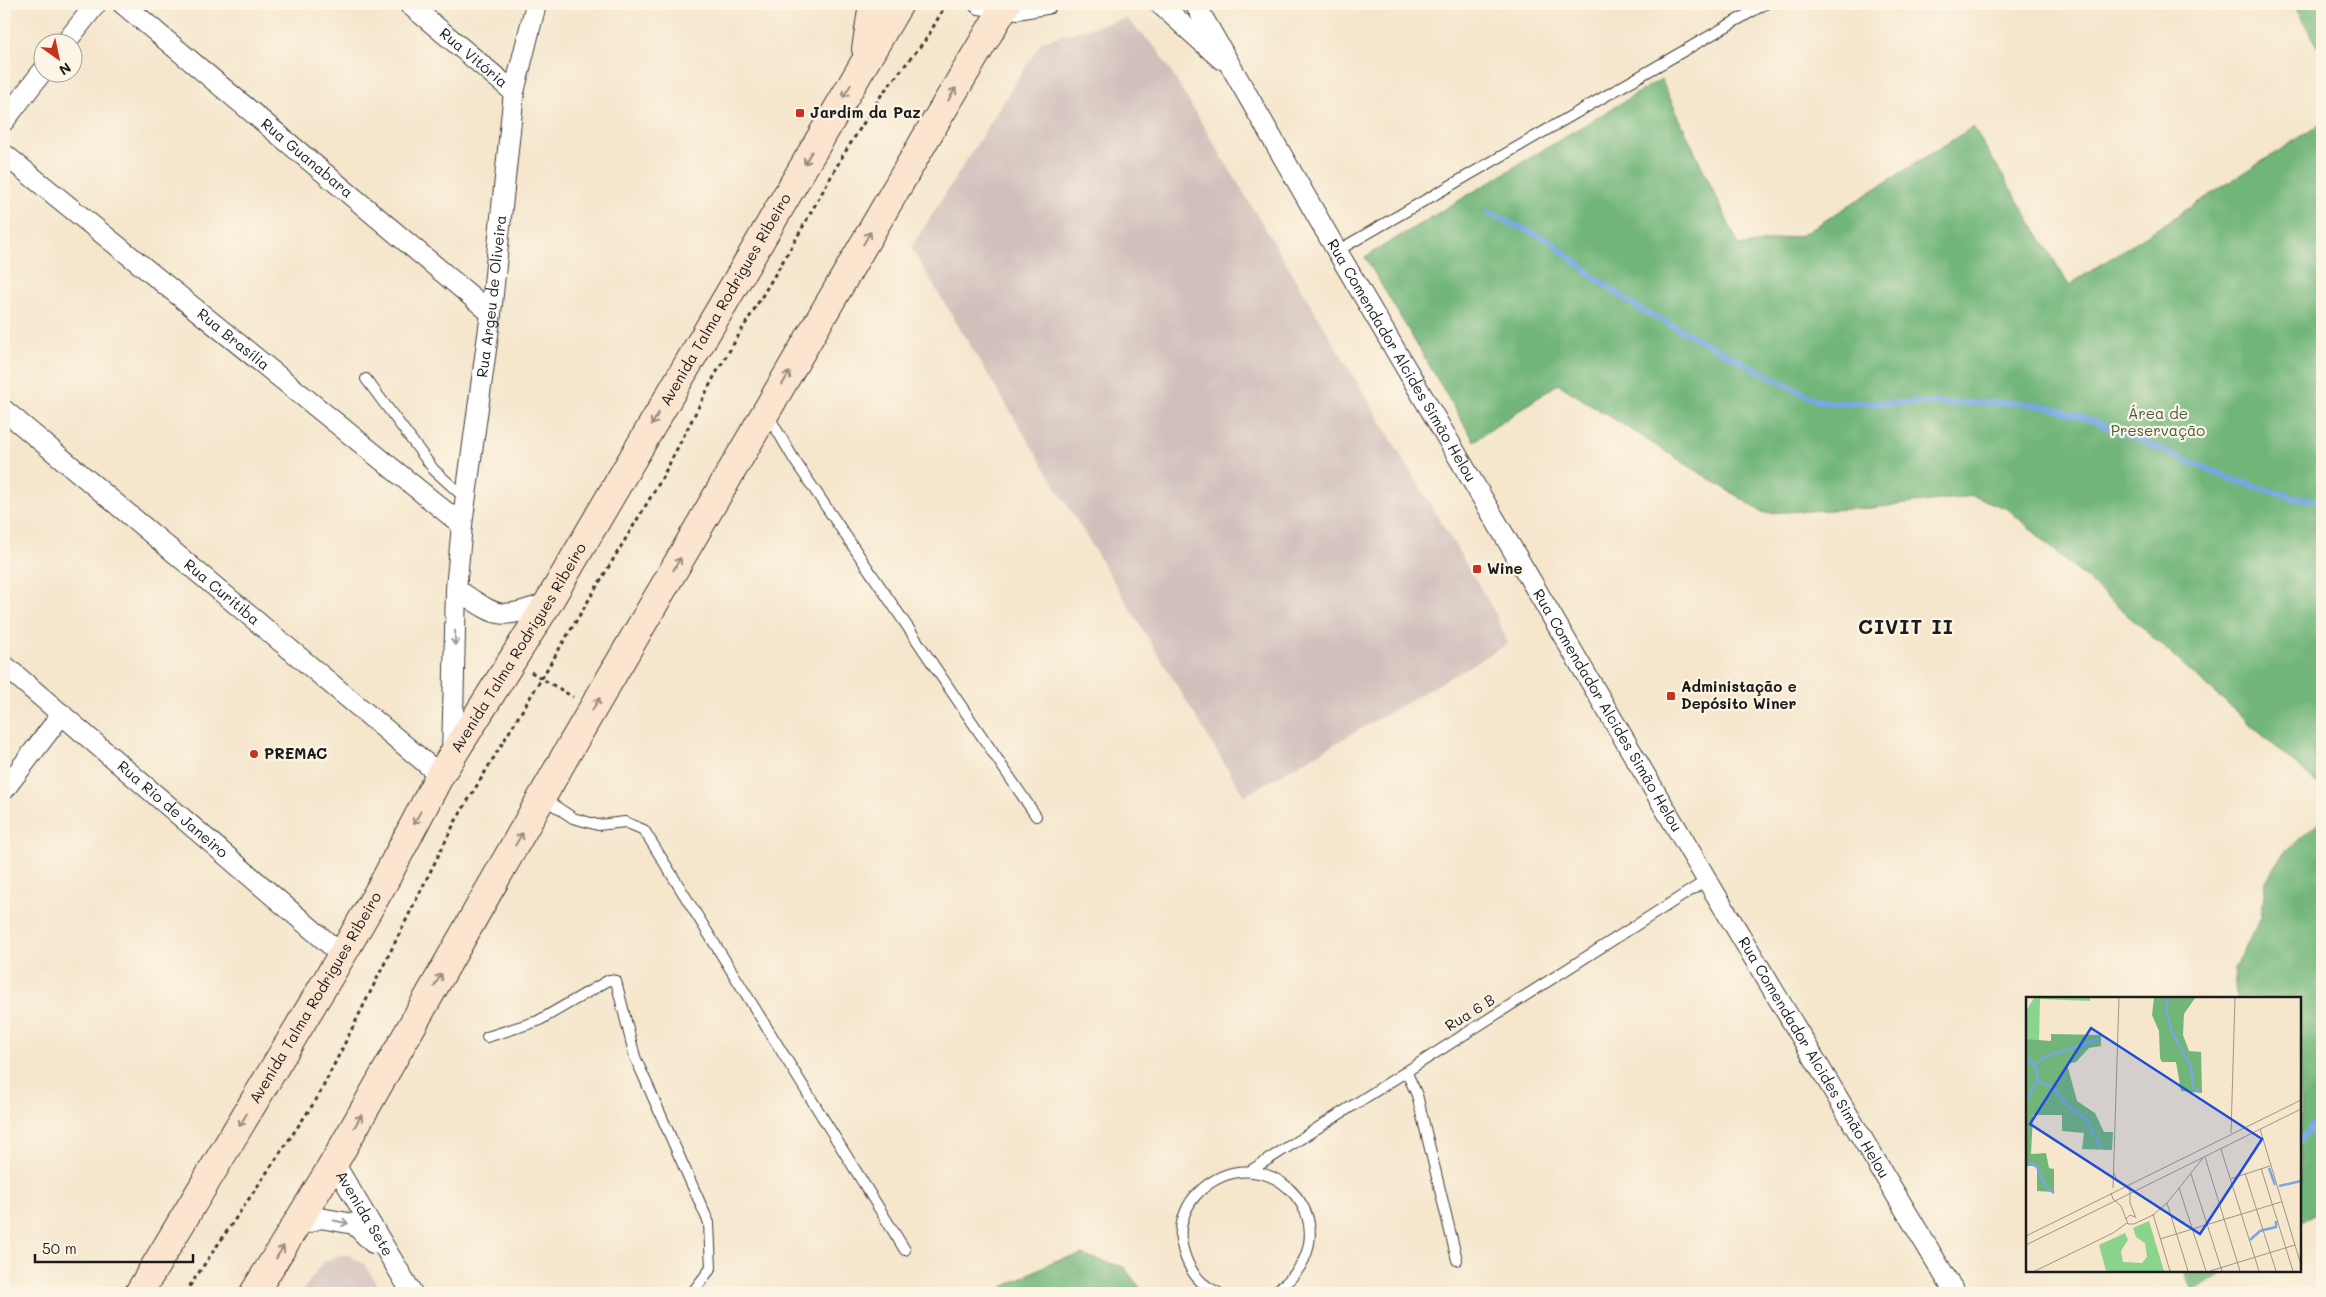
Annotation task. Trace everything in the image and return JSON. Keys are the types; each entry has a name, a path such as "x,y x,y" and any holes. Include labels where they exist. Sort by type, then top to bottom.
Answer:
{"main road":[{"path":"864,63 873,4"},
{"name":"Avenida Talma Rodrigues Ribeiro","path":"139,1293 342,955 384,882 446,766 548,603 899,4"},
{"path":"254,1293 334,1164 542,797 766,412 996,5"}],"street":[{"path":"74,32 96,4"},
{"name":"Rua Guanabara","path":"123,4 491,313"},
{"name":"Rua Vitória","path":"409,4 514,92"},
{"name":"Rua Argeu de Oliveira","path":"446,766 456,589 462,525 491,313 514,92 536,4"},
{"path":"996,5 1025,8 1047,4"},
{"name":"Rua Comendador Alcides Simão Helou","path":"1160,4 1236,72"},
{"name":"Rua Comendador Alcides Simão Helou","path":"1195,4 1236,72 1337,251 1707,880 1955,1293"},
{"path":"4,121 34,82"},
{"name":"Rua Brasília","path":"4,154 462,525"},
{"name":"Rua Curitiba","path":"4,410 446,766"},
{"path":"456,589 499,615 515,614 548,603"},
{"name":"Rua Rio de Janeiro","path":"4,665 342,955"},
{"path":"4,790 62,714"},
{"name":"Avenida Sete","path":"334,1164 412,1293"},
{"name":"Avenida Sete","path":"295,1227 320,1218 354,1224 394,1264"}],"lane":[{"path":"1337,251 1765,4"},
{"path":"366,379 434,470 466,499"},
{"path":"766,412 795,461 1036,816"},
{"path":"542,797 573,818 598,825 624,822 644,830 905,1250"},
{"name":"Rua 6 B","path":"1250,1171 1707,880"},
{"path":"487,1037 538,1021 610,980 616,981 635,1057 709,1223 711,1268 692,1293"},
{"path":"1406,1071 1417,1095 1457,1260"},
{"name":"Rua 6 B","path":"1219,1293 1210,1290 1195,1276 1184,1258 1181,1237 1184,1216 1194,1197 1209,1182 1229,1173 1250,1171 1270,1176 1288,1187 1302,1204 1309,1224 1309,1245 1302,1265 1290,1282 1273,1293"}],"path":[{"path":"185,1293 318,1097 455,822 661,480 715,375 792,246 842,157 882,94 927,38 946,4"},
{"path":"512,661 593,709"}],"shaded area":[{"path":"1126,18 1158,50 1496,614 1508,644 1244,796 911,248 1042,41"},
{"path":"339,1255 348,1255 364,1264 382,1293 301,1293 323,1262"}],"green space":[{"path":"2293,4 2322,4 2322,53"},
{"name":"Área de Preservação","path":"1661,79 1739,246 1802,235 1973,127 2069,285 2322,123 2322,788 2008,509 1973,496 1871,508 1764,513 1558,384 1474,441 1365,257"},
{"path":"2322,819 2322,1211 2301,1222 2301,997 2236,997 2234,969 2261,917 2266,881 2283,854"},
{"path":"1081,1255 1124,1267 1144,1293 992,1293 1054,1261"},
{"path":"2184,1272 2224,1272 2195,1291"}],"waterway":[{"path":"1488,213 1549,240 1593,276 1638,308 1816,400 1833,403 2009,403 2048,407 2117,431 2216,473 2250,485 2285,495 2322,502"},
{"path":"2301,1140 2322,1114"}],"place":[{"name":"Jardim da Paz","path":"800,113"},
{"name":"Wine","path":"1477,569"},
{"name":"Administação e Depósito Winer","path":"1671,696"},
{"name":"PREMAC","path":"254,754"}],"district":[{"name":"CIVIT II","path":"1906,627"}]}
